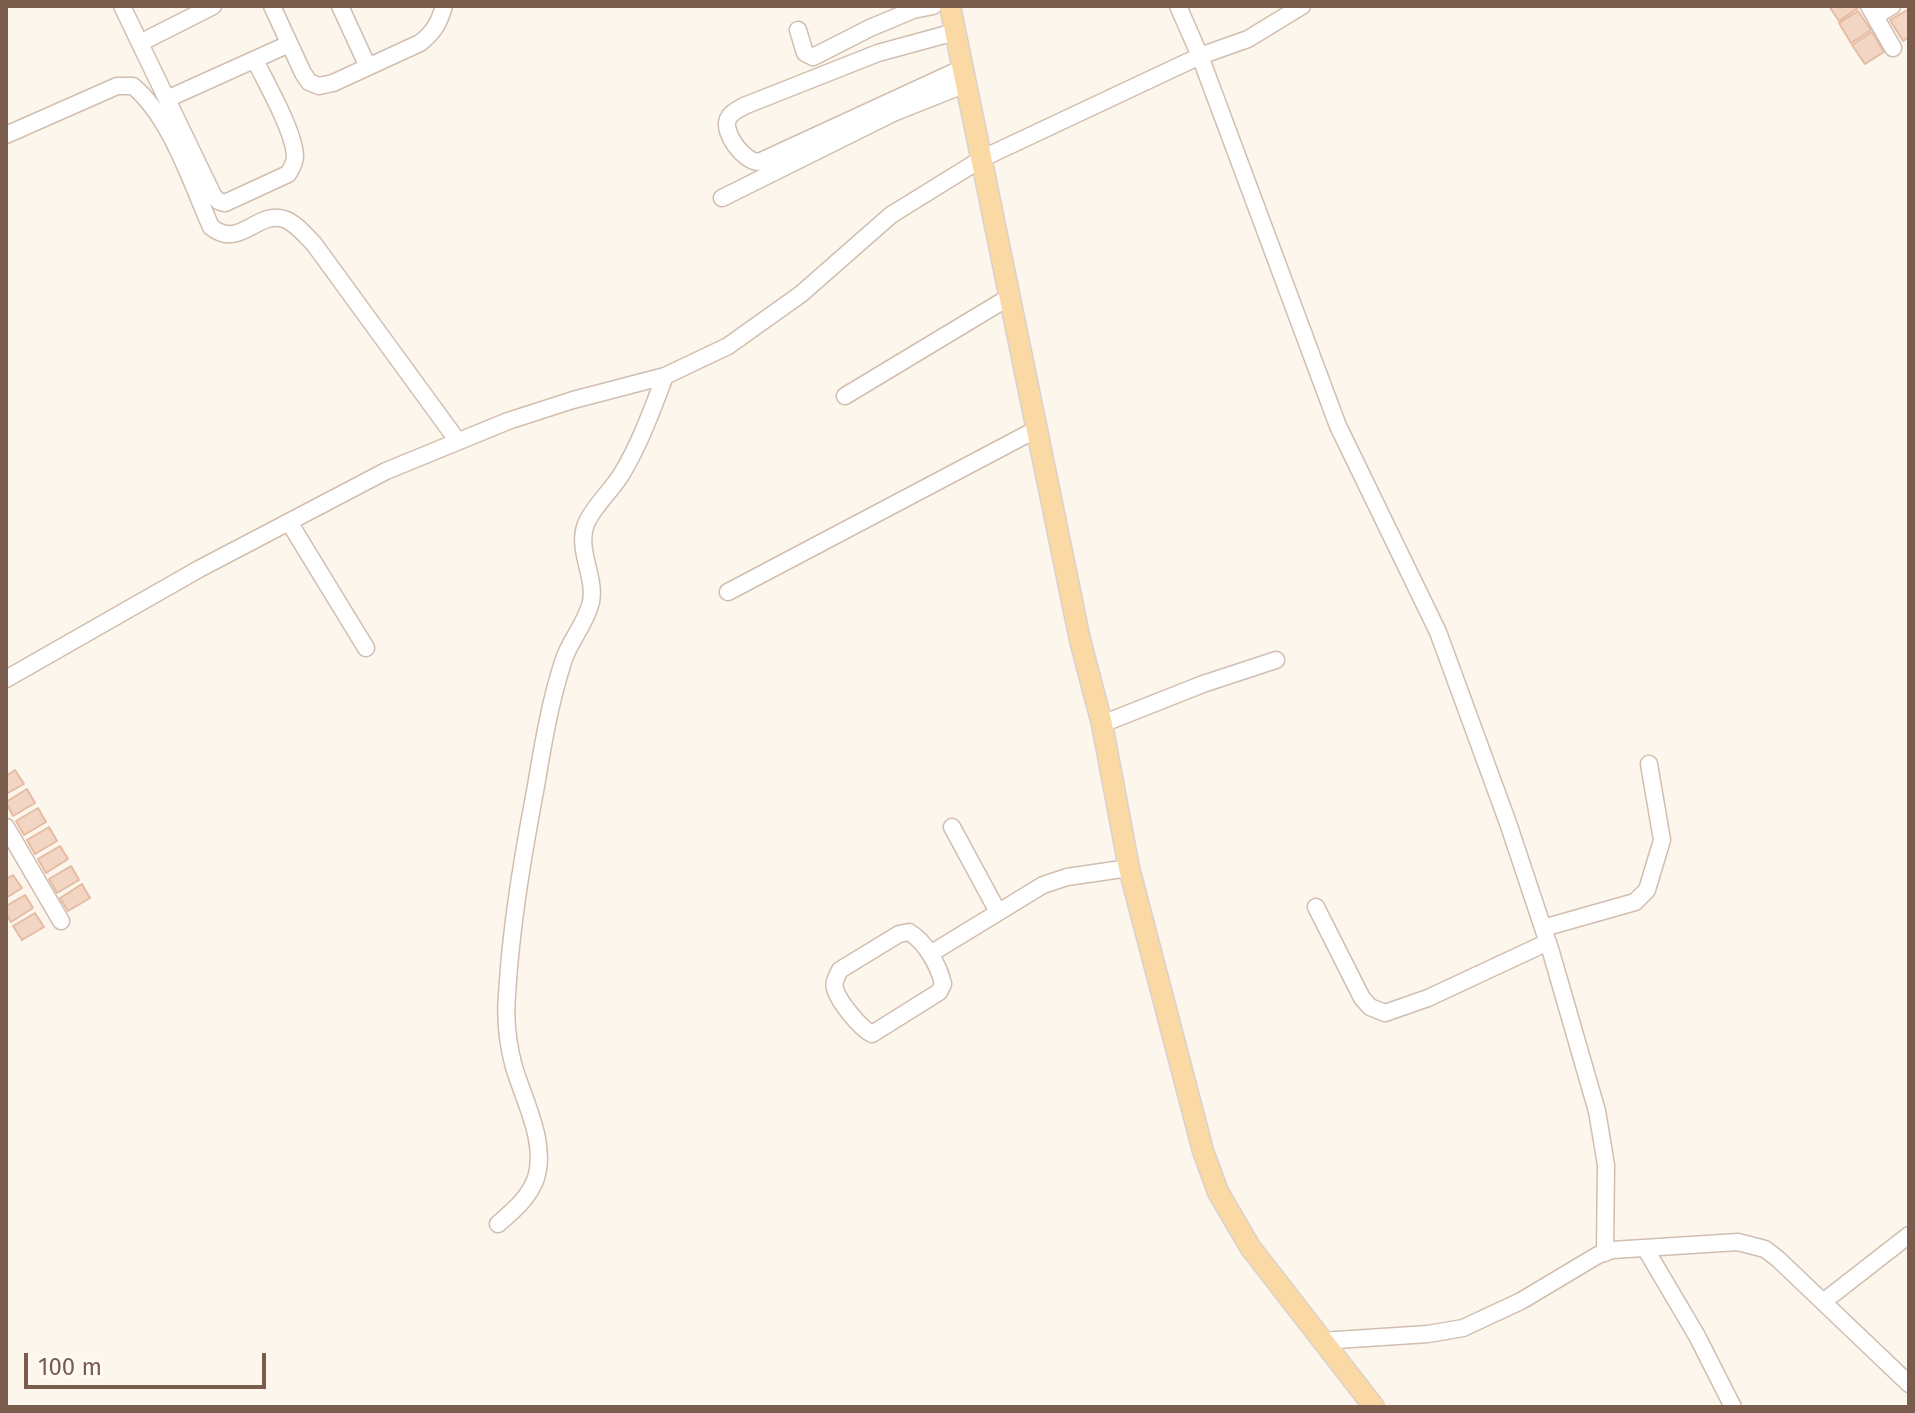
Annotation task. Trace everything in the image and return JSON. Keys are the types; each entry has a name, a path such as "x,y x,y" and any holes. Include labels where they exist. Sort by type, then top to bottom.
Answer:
{"main road":[{"path":"950,6 1080,640 1102,724 1129,868 1203,1151 1218,1192 1250,1247 1374,1407"}],"street":[{"path":"122,6 213,195 225,203 288,174 293,166 295,156 291,139 255,60"},
{"path":"140,43 213,6"},
{"path":"272,6 303,73 309,82 319,86 420,43 432,34 444,6"},
{"path":"340,6 368,67"},
{"path":"798,30 805,53 813,57 870,28 913,10 933,6"},
{"path":"1178,6 1200,56 1338,426 1438,632 1508,823 1582,1059 1603,1142 1606,1165 1605,1253"},
{"path":"6,679 199,569 386,471 508,421 665,376 728,346 801,294 891,215 983,158 1200,56 1248,39 1302,6"},
{"path":"1892,6 1872,11 1893,48"},
{"path":"955,32 878,53 744,106 733,112 727,120 727,127 743,158 759,162 965,76"},
{"path":"167,99 289,44"},
{"path":"722,198 965,76"},
{"path":"6,135 117,86 133,86 161,120 211,227 221,235 232,235 274,217 285,219 296,227 314,244 457,440"},
{"path":"845,396 1011,296"},
{"path":"498,1224 526,1198 539,1163 534,1125 513,1065 506,1012 509,959 526,837 547,727 563,660 591,602 592,585 583,539 586,523 606,497 640,441 665,376"},
{"path":"728,592 1037,429"},
{"path":"289,522 366,648"},
{"path":"1102,724 1203,684 1276,660"},
{"path":"1316,907 1362,998 1370,1007 1385,1013 1428,998 1545,935 1635,902 1647,890 1662,840 1649,764"},
{"path":"6,827 61,921"},
{"path":"952,827 998,912"},
{"path":"930,954 1043,885 1067,877 1129,868"},
{"path":"909,932 916,936 930,954 943,984 939,992 878,1032 872,1034 865,1031 835,988 834,980 840,970 899,934 909,932"},
{"path":"1823,1302 1909,1235"},
{"path":"1321,1341 1416,1335 1463,1328 1500,1312 1605,1253 1717,1242 1750,1244 1765,1249 1778,1259 1909,1384"},
{"path":"1645,1248 1697,1336 1733,1407"}],"building":[{"path":"1829,6 1856,6 1858,8 1839,21"},
{"path":"1909,9 1909,37 1903,41 1890,20"},
{"path":"1858,11 1871,30 1851,43 1839,23"},
{"path":"1872,32 1884,52 1865,64 1852,45"},
{"path":"15,770 24,784 6,794 6,776"},
{"path":"27,789 35,803 13,816 6,802"},
{"path":"38,808 46,822 24,835 16,821"},
{"path":"49,827 57,841 35,854 27,840"},
{"path":"60,846 68,859 46,873 38,859"},
{"path":"71,866 79,880 57,893 49,879"},
{"path":"13,875 22,888 6,898 6,879"},
{"path":"82,884 90,898 68,911 60,898"},
{"path":"25,895 33,908 11,922 6,906"},
{"path":"35,913 44,927 22,940 13,926"}]}
